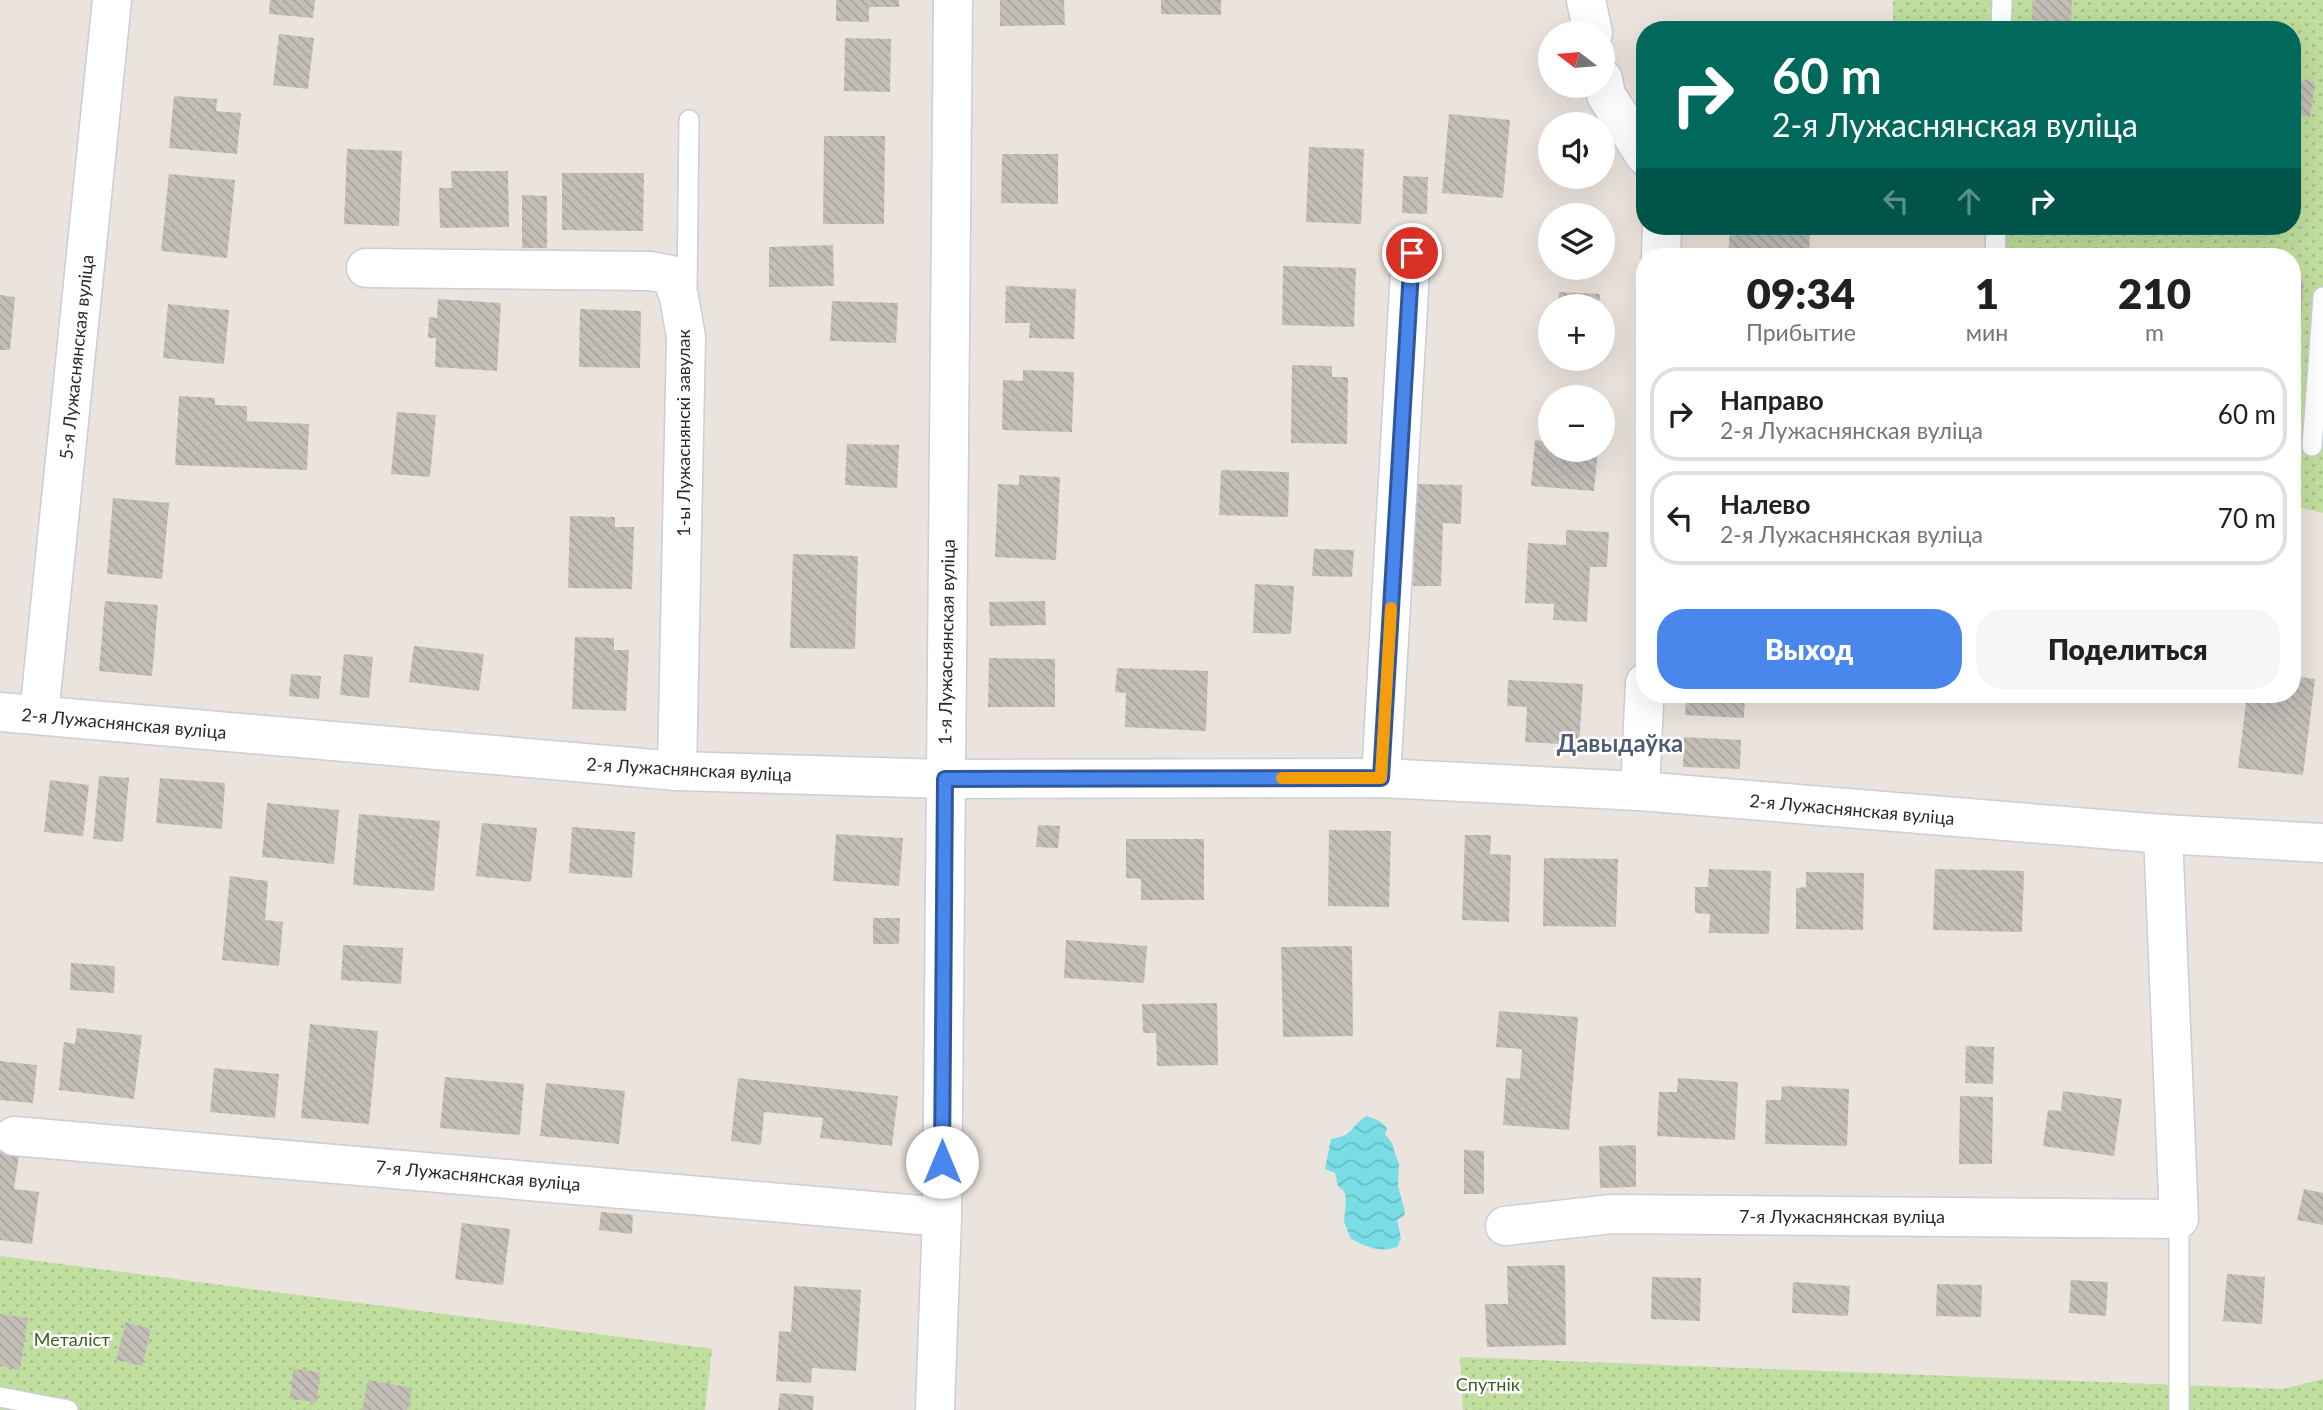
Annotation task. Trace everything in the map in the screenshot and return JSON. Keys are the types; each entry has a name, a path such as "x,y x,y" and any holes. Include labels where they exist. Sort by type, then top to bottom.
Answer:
{"street":[{"name":"5-я Лужаснянская вуліца","path":"39,715 112,0"},
{"name":"1-я Лужаснянская вуліца","path":"935,1410 942,1217 953,0"},
{"path":"1586,0 1590,21"},
{"path":"1609,98 1636,142"},
{"path":"1381,778 1412,253"},
{"name":"1-ы Лужаснянскі завулак","path":"366,268 650,271 671,275 679,297 686,337 677,771"},
{"path":"1640,791 1644,703"},
{"name":"2-я Лужаснянская вуліца","path":"0,712 677,771 945,779 1381,778 1640,791 2163,834 2323,843"},
{"path":"2163,834 2179,1219"},
{"name":"7-я Лужаснянская вуліца","path":"14,1136 942,1217"},
{"name":"7-я Лужаснянская вуліца","path":"1505,1226 1611,1214 2179,1219"}],"lane":[{"path":"2001,21 2002,0"},
{"path":"686,337 689,120"},
{"path":"2312,446 2323,297"},
{"path":"2179,1219 2179,1410"},
{"path":"0,1397 68,1410"}],"green space":[{"path":"1893,0 2323,0 2323,513 2301,508 2301,248 1986,248 1986,235 2301,235 2301,21 1893,21"},
{"name":"Металіст","path":"0,1256 712,1349 705,1410 0,1410"},
{"name":"Спутнік","path":"1460,1357 2283,1389 2323,1379 2323,1410 1463,1410"}],"water":[{"path":"1367,1116 1387,1128 1385,1134 1392,1143 1399,1165 1398,1186 1405,1212 1404,1216 1397,1220 1401,1238 1397,1247 1391,1249 1374,1248 1351,1239 1344,1222 1344,1191 1338,1186 1335,1173 1325,1169 1331,1139 1344,1136"}],"building":[{"path":"270,0 315,0 313,18 269,14"},
{"path":"836,0 899,0 899,7 869,7 869,22 836,21"},
{"path":"1000,0 1064,0 1065,25 1000,26"},
{"path":"1161,0 1221,0 1221,15 1161,14"},
{"path":"2033,0 2072,0 2071,21 2032,20"},
{"path":"279,34 314,38 308,89 273,85"},
{"path":"845,38 891,39 890,92 844,91"},
{"path":"2301,80 2315,82 2310,117 2301,116"},
{"path":"174,96 217,99 216,111 241,113 237,154 169,148"},
{"path":"1449,114 1510,120 1503,198 1442,193"},
{"path":"824,136 885,136 884,224 823,224"},
{"path":"1309,147 1364,149 1361,224 1306,222"},
{"path":"347,149 402,151 399,226 344,224"},
{"path":"1002,154 1058,154 1058,204 1001,203"},
{"path":"451,171 508,171 509,227 440,228 439,188 452,188"},
{"path":"562,173 644,173 643,231 562,230"},
{"path":"169,174 235,180 227,258 161,251"},
{"path":"1403,176 1428,177 1427,214 1402,213"},
{"path":"522,195 547,196 547,248 522,248"},
{"path":"1730,235 1810,235 1809,248 1729,248"},
{"path":"833,245 834,286 769,287 769,247"},
{"path":"1283,266 1356,268 1354,327 1282,325"},
{"path":"2301,281 2304,281 2301,318"},
{"path":"1006,286 1076,289 1074,339 1029,338 1030,323 1005,323"},
{"path":"1559,292 1600,294 1559,294"},
{"path":"0,295 15,297 10,350 0,350"},
{"path":"438,299 501,303 497,371 435,367 436,338 428,338 429,317 437,318"},
{"path":"832,301 898,303 896,343 830,341"},
{"path":"168,304 229,310 224,364 163,358"},
{"path":"580,309 641,311 640,368 579,367"},
{"path":"1292,365 1332,366 1332,377 1348,377 1347,444 1291,443"},
{"path":"1023,370 1074,372 1072,432 1002,430 1003,380 1023,381"},
{"path":"179,396 215,398 215,405 247,406 247,421 309,424 307,470 175,465"},
{"path":"397,412 436,415 430,477 391,474"},
{"path":"1535,440 1538,440 1538,462 1597,462 1594,491 1531,486"},
{"path":"847,444 899,445 897,488 845,485"},
{"path":"1221,470 1289,472 1288,517 1219,515"},
{"path":"1019,475 1060,477 1056,560 995,557 998,484 1019,485"},
{"path":"1416,484 1462,485 1461,524 1443,523 1441,586 1413,586"},
{"path":"113,498 169,503 162,579 107,574"},
{"path":"570,516 615,517 615,527 634,527 632,589 568,588"},
{"path":"1566,530 1609,532 1607,567 1590,567 1587,622 1553,620 1554,604 1525,603 1528,543 1566,545"},
{"path":"1314,549 1354,550 1352,577 1312,576"},
{"path":"793,554 858,556 855,649 790,648"},
{"path":"1255,584 1294,586 1291,634 1253,633"},
{"path":"105,601 158,605 152,676 99,671"},
{"path":"1045,601 1046,625 990,626 989,602"},
{"path":"575,637 614,638 614,650 629,650 626,711 572,709"},
{"path":"414,646 484,654 479,691 409,682"},
{"path":"344,654 373,657 369,698 340,695"},
{"path":"989,658 1055,659 1055,707 988,707"},
{"path":"1117,668 1208,671 1206,731 1125,727 1126,693 1115,692"},
{"path":"291,674 321,676 319,699 289,696"},
{"path":"2301,677 2315,679 2303,775 2238,768 2246,703 2301,703"},
{"path":"1508,680 1583,684 1579,745 1525,742 1527,707 1507,706"},
{"path":"1686,703 1745,703 1744,718 1685,715"},
{"path":"1684,737 1741,740 1740,769 1683,767"},
{"path":"99,776 129,778 123,842 93,839"},
{"path":"160,778 225,783 222,829 156,823"},
{"path":"50,780 89,785 83,836 44,832"},
{"path":"267,803 339,810 334,864 262,857"},
{"path":"359,814 440,821 434,891 353,885"},
{"path":"482,823 537,828 531,882 476,876"},
{"path":"1038,825 1060,826 1058,848 1036,847"},
{"path":"572,827 635,832 632,878 569,873"},
{"path":"1329,830 1391,831 1389,907 1328,906"},
{"path":"836,834 903,838 899,886 833,881"},
{"path":"1465,835 1491,835 1490,854 1511,855 1509,922 1462,920"},
{"path":"1126,839 1204,839 1204,900 1141,900 1141,879 1126,878"},
{"path":"1544,858 1618,859 1616,927 1543,926"},
{"path":"1709,869 1771,871 1769,934 1709,933 1710,914 1695,913 1695,887 1708,887"},
{"path":"1935,869 2024,871 2022,932 1933,930"},
{"path":"1806,872 1864,873 1863,930 1796,929 1796,888 1806,887"},
{"path":"230,876 268,881 265,920 283,922 279,966 222,960"},
{"path":"873,918 900,918 899,944 873,944"},
{"path":"1066,940 1147,946 1144,983 1064,978"},
{"path":"343,945 403,948 401,984 341,980"},
{"path":"1352,946 1353,1036 1283,1037 1281,947"},
{"path":"71,963 115,966 114,993 70,990"},
{"path":"1217,1003 1218,1065 1157,1066 1156,1033 1143,1033 1142,1004"},
{"path":"1499,1011 1578,1017 1569,1130 1503,1125 1506,1078 1520,1079 1522,1049 1496,1047"},
{"path":"310,1024 378,1031 369,1124 301,1118"},
{"path":"77,1028 142,1035 134,1099 59,1090 64,1042 75,1044"},
{"path":"1966,1046 1994,1047 1993,1084 1965,1083"},
{"path":"0,1061 37,1065 33,1103 0,1100"},
{"path":"214,1068 279,1074 275,1118 210,1112"},
{"path":"445,1077 524,1084 520,1135 440,1128"},
{"path":"738,1078 898,1096 892,1146 820,1138 823,1118 764,1112 761,1145 731,1141"},
{"path":"1678,1078 1738,1082 1735,1140 1657,1136 1659,1092 1677,1092"},
{"path":"546,1083 625,1091 619,1144 540,1136"},
{"path":"1782,1086 1849,1089 1847,1146 1765,1144 1766,1100 1781,1100"},
{"path":"2063,1091 2122,1099 2114,1156 2043,1146 2048,1110 2061,1111"},
{"path":"1960,1096 1993,1097 1992,1164 1959,1164"},
{"path":"1636,1145 1636,1187 1600,1188 1599,1146"},
{"path":"1464,1150 1484,1151 1484,1194 1464,1194"},
{"path":"0,1152 19,1155 14,1189 39,1192 32,1244 0,1240"},
{"path":"2304,1189 2323,1193 2323,1225 2297,1220"},
{"path":"601,1212 633,1215 632,1234 599,1230"},
{"path":"462,1223 510,1229 503,1285 455,1279"},
{"path":"1565,1265 1566,1345 1487,1347 1485,1304 1508,1304 1507,1266"},
{"path":"2227,1274 2265,1277 2262,1324 2223,1321"},
{"path":"1652,1277 1701,1278 1700,1321 1651,1319"},
{"path":"2071,1280 2108,1282 2106,1316 2069,1313"},
{"path":"1793,1282 1850,1286 1848,1316 1792,1313"},
{"path":"1937,1284 1982,1285 1981,1317 1936,1316"},
{"path":"794,1286 861,1290 856,1371 812,1368 811,1383 776,1381 779,1331 791,1332"},
{"path":"0,1314 28,1318 20,1370 0,1366"},
{"path":"126,1322 151,1329 142,1366 116,1360"},
{"path":"293,1369 320,1372 317,1402 290,1399"},
{"path":"368,1380 412,1388 408,1410 362,1410"},
{"path":"780,1393 814,1396 813,1410 778,1410"}],"slow traffic":[{"path":"1282,778 1381,778 1391,608"}],"district":[{"name":"Давыдаўка","path":"1620,742"}],"route":[{"path":"942,1162 945,779 1381,778 1412,253"}]}
